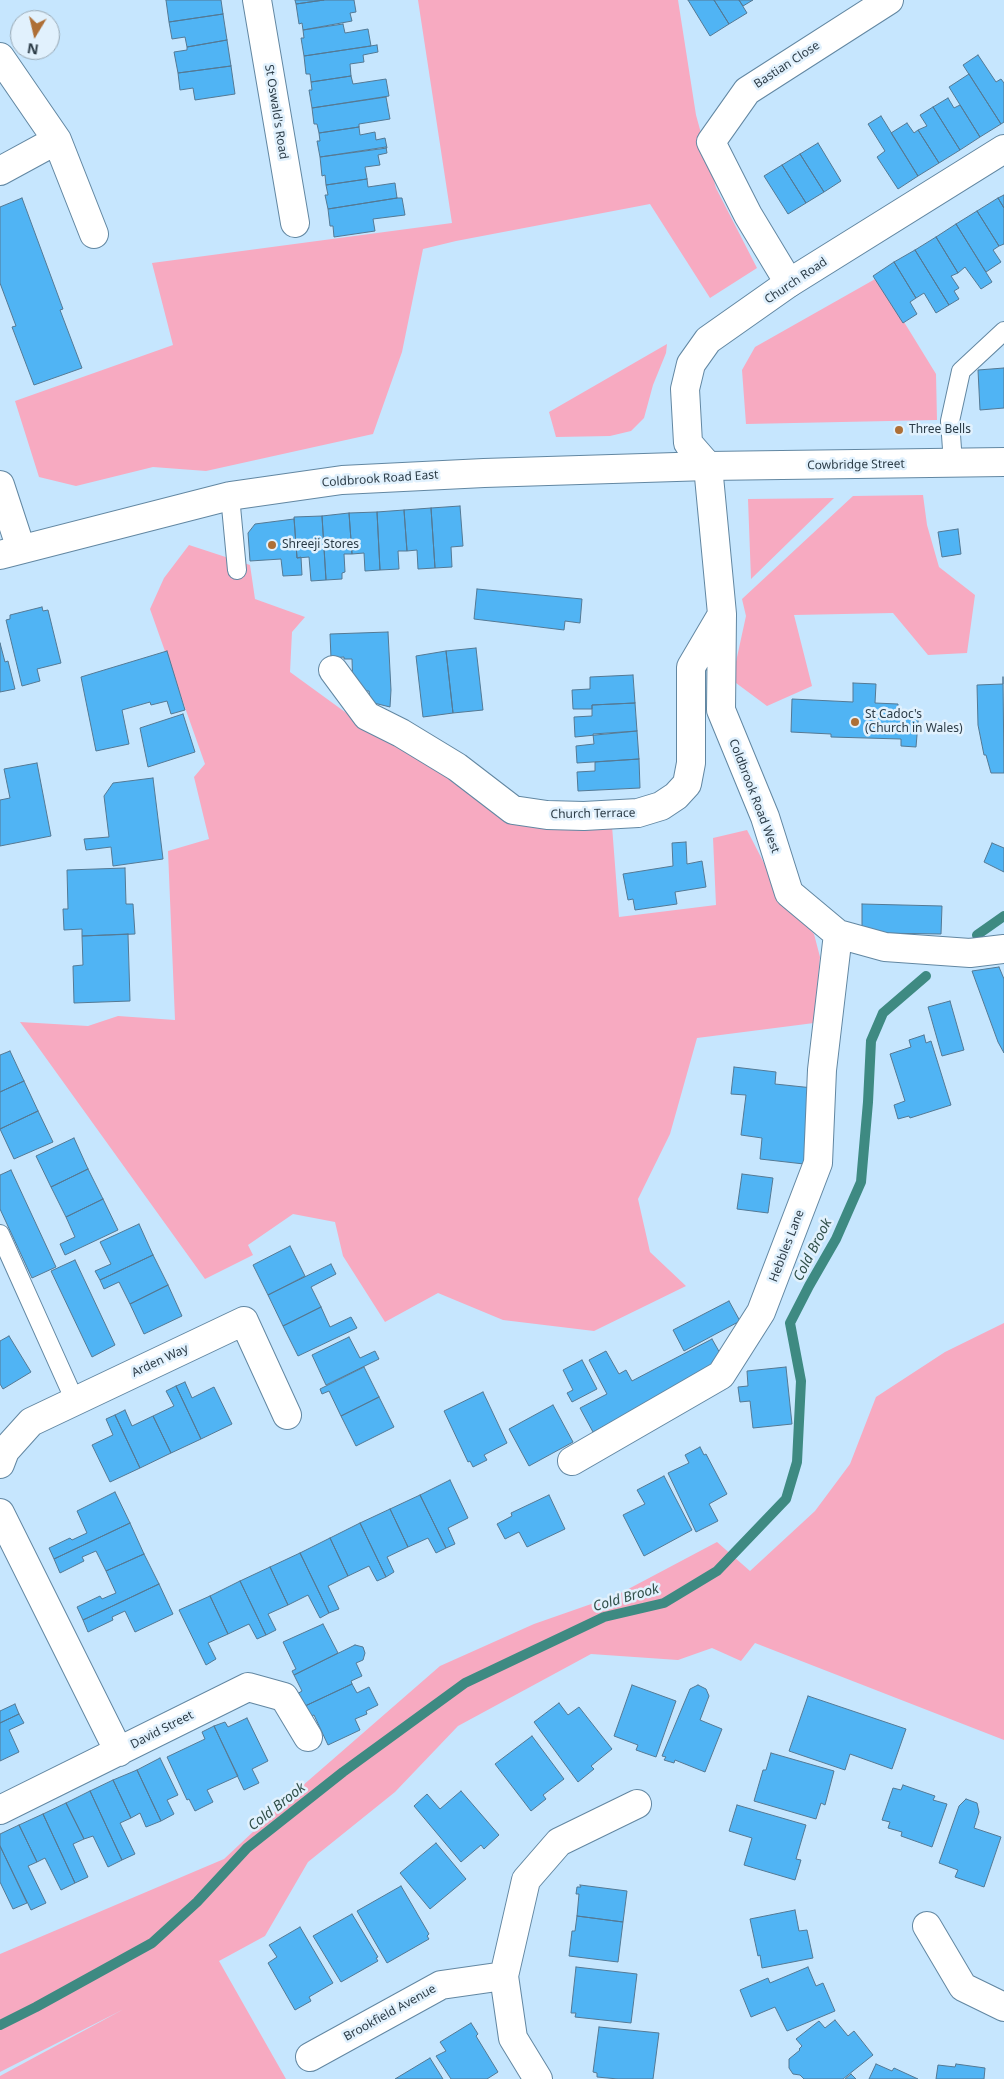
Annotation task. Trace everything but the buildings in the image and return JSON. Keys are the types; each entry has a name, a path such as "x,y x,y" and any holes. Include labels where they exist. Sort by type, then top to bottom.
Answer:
{"street":[{"name":"St Oswald's Road","path":"257,0 295,223"},
{"name":"Bastian Close","path":"789,284 748,216 711,142 747,90 889,0"},
{"path":"0,57 57,140 94,234"},
{"path":"0,172 57,140"},
{"name":"Church Road","path":"708,466 688,443 685,389 692,364 708,340 789,284 1004,149"},
{"name":"Cowbridge Street","path":"708,466 1004,462"},
{"name":"Coldbrook Road East","path":"10,552 230,496 342,480 484,473 708,466"},
{"name":"Coldbrook Road West","path":"708,466 722,614 721,710 765,817 789,893 838,934 885,947 970,953 1004,949"},
{"path":"0,485 10,552"},
{"name":"Church Terrace","path":"333,670 367,716 401,733 457,768 513,810 546,815 575,816 638,814 662,806 676,796 687,784 691,763 691,667 722,614"},
{"name":"Hebbles Lane","path":"572,1461 721,1375 762,1312 818,1163 822,1070 838,934"},
{"name":"Arden Way","path":"0,1464 5,1451 31,1422 244,1321 287,1415"},
{"path":"0,1513 119,1752"},
{"name":"David Street","path":"0,1810 248,1687 284,1697 308,1737"},
{"path":"538,2079 513,2038 504,1976 526,1880 559,1842 637,1804"},
{"path":"927,1926 963,1987 1004,2007"},
{"name":"Brookfield Avenue","path":"310,2057 441,1985 504,1976"}],"lane":[{"path":"953,463 950,421 961,371 1004,331"},
{"path":"230,496 237,570"},
{"path":"0,1234 75,1401"}],"shaded area":[{"path":"418,0 678,0 696,115 716,188 757,268 710,298 650,204 423,249 402,352 373,434 206,471 153,467 76,486 39,477 15,401 173,345 152,263 452,223"},
{"path":"877,278 936,374 937,420 746,424 742,370 755,347"},
{"path":"667,344 666,353 653,385 644,418 631,431 610,436 556,437 549,412"},
{"path":"923,495 927,525 939,567 975,595 967,653 928,655 893,613 794,615 812,686 767,706 732,680 746,616 742,599 853,496"},
{"path":"834,498 751,579 748,499"},
{"path":"189,545 250,565 255,599 305,617 292,632 290,672 356,720 464,785 612,826 619,917 716,905 713,838 747,830 785,904 814,934 820,957 814,1023 697,1038 670,1134 638,1199 650,1252 686,1286 594,1331 503,1320 438,1293 385,1322 343,1256 335,1222 293,1214 248,1245 253,1255 205,1279 20,1022 88,1026 118,1016 175,1020 168,851 209,839 194,777 205,764 150,609 164,578"},
{"path":"1004,1323 1004,1740 755,1643 741,1661 712,1648 678,1660 591,1654 458,1726 395,1792 308,1862 265,1936 219,1961 286,2079 0,2079 0,2076 124,2009 0,2072 0,1954 224,1859 301,1787 440,1666 534,1624 617,1595 717,1542 750,1571 815,1511 850,1464 876,1397 945,1352"}],"waterway":[{"name":"Cold Brook","path":"977,935 1004,916"},
{"name":"Cold Brook","path":"0,2025 152,1943 197,1902 247,1848 343,1772 465,1683 604,1617 664,1603 717,1571 786,1499 797,1462 801,1381 790,1323 836,1239 861,1182 871,1041 883,1013 926,976"}],"place":[{"name":"Three Bells","path":"899,430"},
{"name":"Shreeji Stores","path":"272,545"},
{"name":"St Cadoc's (Church in Wales)","path":"855,722"}]}
